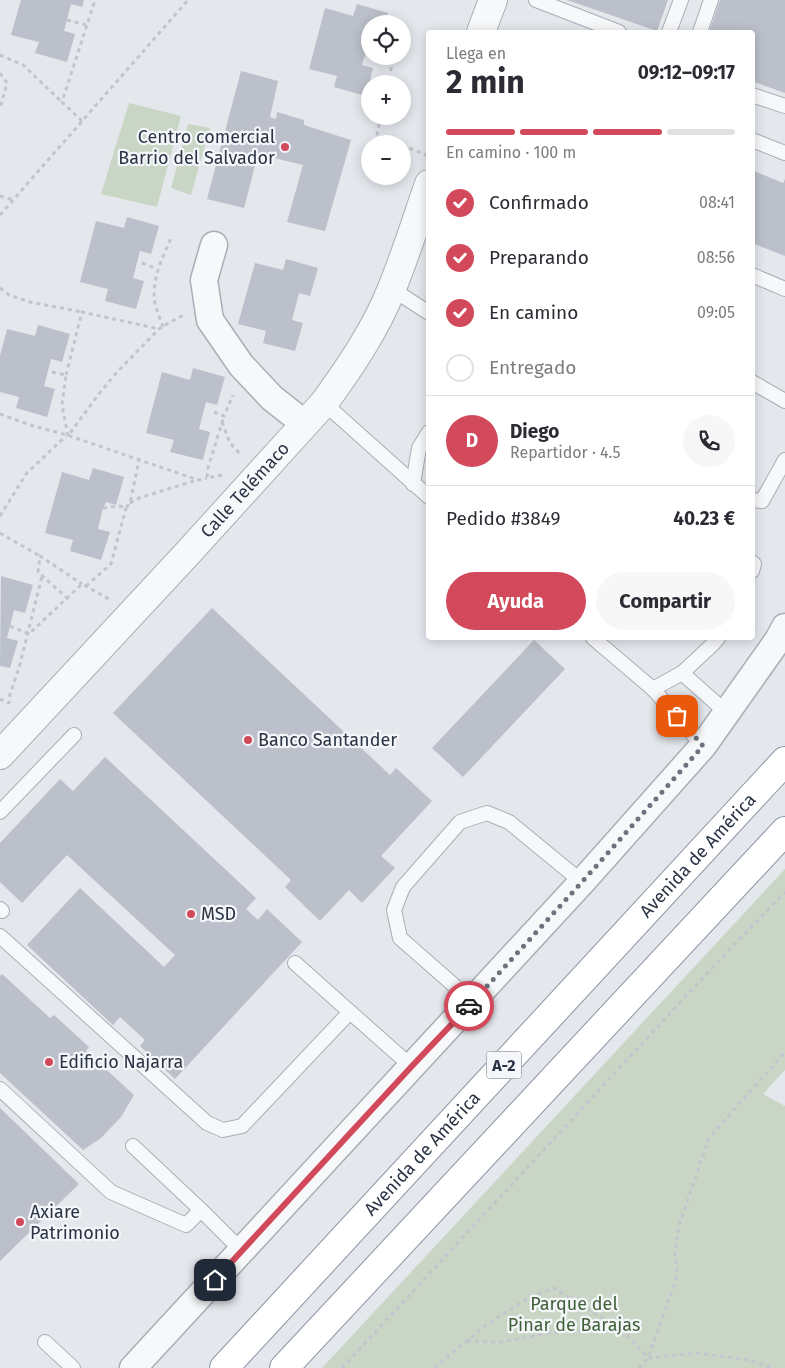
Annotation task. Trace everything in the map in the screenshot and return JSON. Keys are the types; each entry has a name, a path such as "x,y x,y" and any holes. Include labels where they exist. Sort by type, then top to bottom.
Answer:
{"highway":[{"name":"Avenida de América","path":"224,1368 785,761"},
{"name":"A-2","path":"284,1368 785,831"}],"street":[{"path":"482,30 492,0"},
{"name":"Calle Telémaco","path":"0,755 324,403 363,344 392,289 426,193"},
{"path":"214,246 204,280 210,320 244,369 272,398 305,424"},
{"path":"133,1368 473,1002 703,746 778,640 785,627"}],"lane":[{"path":"538,0 614,30"},
{"path":"670,30 681,0"},
{"path":"701,30 711,0"},
{"path":"755,96 785,106"},
{"path":"755,141 785,153"},
{"path":"755,276 785,289"},
{"path":"392,289 426,311"},
{"path":"755,384 785,401"},
{"path":"324,403 426,495"},
{"path":"413,484 418,448 426,436"},
{"path":"755,500 762,501 785,460"},
{"path":"595,640 653,689 703,746"},
{"path":"653,689 682,673 716,640"},
{"path":"682,673 727,712"},
{"path":"0,812 74,735"},
{"path":"473,1002 400,938 394,910 403,887 460,822 487,813 509,822 582,882"},
{"path":"0,936 207,1123 224,1130 242,1126 350,1012"},
{"path":"296,963 412,1066"},
{"path":"0,1089 111,1192 186,1225 201,1210"},
{"path":"132,1146 242,1251"},
{"path":"45,1342 73,1368"}],"path":[{"path":"62,102 95,0"},
{"path":"0,215 188,0"},
{"path":"67,20 86,26"},
{"path":"0,55 23,65 82,121"},
{"path":"0,73 7,83 0,108"},
{"path":"411,148 426,155"},
{"path":"0,196 14,200"},
{"path":"161,328 155,304 155,286 157,269 171,238"},
{"path":"142,263 157,269"},
{"path":"0,288 9,296 23,300 161,328"},
{"path":"0,516 26,474 67,436 118,371 161,328 208,305"},
{"path":"67,436 62,405 66,375 82,312"},
{"path":"207,478 208,468 222,421 244,369"},
{"path":"52,372 66,375"},
{"path":"214,412 224,416"},
{"path":"0,414 198,480"},
{"path":"222,421 230,443 242,455"},
{"path":"130,503 140,460"},
{"path":"28,634 68,598 111,564 126,508 130,503 139,498 198,480 223,475"},
{"path":"104,508 119,506 126,508"},
{"path":"0,533 109,599"},
{"path":"40,556 38,572 68,598"},
{"path":"0,699 9,703 42,576"},
{"path":"10,626 28,634"},
{"path":"342,1368 724,955 785,892"},
{"path":"639,1368 648,1358 675,1284 677,1268 675,1254 679,1225 708,1138 785,1052"},
{"path":"434,1368 486,1325 532,1296 554,1288 624,1331 648,1358"},
{"path":"466,1341 501,1342 551,1332 579,1331 613,1324"},
{"path":"648,1358 697,1353 748,1360 773,1368"}],"green space":[{"path":"129,103 181,116 157,207 101,194"},
{"path":"188,124 210,128 191,195 171,188"},
{"name":"Parque del Pinar de Barajas","path":"785,869 785,1070 763,1094 785,1106 785,1368 322,1368"}],"building":[{"path":"21,0 84,0 82,7 71,4 64,31 75,34 67,62 35,53 39,42 11,35"},
{"path":"567,0 668,0 657,30"},
{"path":"720,0 785,0 785,93 755,82 755,30 710,30"},
{"path":"357,4 388,13 387,15 361,15 361,65 373,68 371,75 361,75 361,95 334,87 337,76 309,69 325,8 353,16"},
{"name":"Centro comercial Barrio del Salvador","path":"241,71 278,81 270,117 276,119 277,112 304,120 304,125 351,140 325,231 287,222 303,165 258,154 244,208 207,199"},
{"path":"755,171 783,183 785,179 785,256 755,244"},
{"path":"127,217 159,226 151,254 140,251 133,278 144,281 136,309 105,301 108,289 80,282 96,221 124,228"},
{"path":"286,259 318,268 310,296 299,293 292,320 303,323 295,351 263,343 266,331 238,324 255,263 283,270"},
{"path":"38,325 70,334 62,362 51,359 44,386 55,389 47,417 16,408 19,397 0,392 0,356 7,329 35,336"},
{"path":"193,368 225,377 217,405 206,402 199,429 210,432 203,460 170,452 174,440 146,433 162,372 190,380"},
{"path":"93,468 124,477 116,505 106,502 103,508 98,529 110,532 101,560 70,551 73,540 45,533 62,472 89,480"},
{"path":"1,576 33,585 25,613 14,610 7,638 18,641 10,668 0,666"},
{"name":"Banco Santander","path":"212,608 390,775 396,768 432,801 381,856 395,868 362,903 349,890 320,921 285,887 291,880 113,713"},
{"name":"Banco Santander","path":"534,640 565,669 463,777 432,748"},
{"name":"MSD","path":"105,757 256,898 246,909 258,920 267,909 302,942 175,1079 140,1046 145,1040 120,1017 113,1025 27,945 80,888 164,967 175,955 67,855 22,903 0,882 0,843 60,779 73,791"},
{"name":"Edificio Najarra","path":"2,974 50,1018 54,1015 89,1047 86,1051 134,1095 121,1117 101,1138 83,1150 0,1073 0,976"},
{"name":"Axiare Patrimonio","path":"0,1108 79,1184 0,1261"}],"way so far":[{"path":"469,1006 703,746 677,716"}],"place":[{"name":"Centro comercial Barrio del Salvador","path":"285,147"},
{"name":"Banco Santander","path":"248,740"},
{"name":"MSD","path":"191,914"},
{"name":"Edificio Najarra","path":"49,1062"},
{"name":"Axiare Patrimonio","path":"20,1222"}],"route":[{"path":"215,1280 469,1006"}]}
